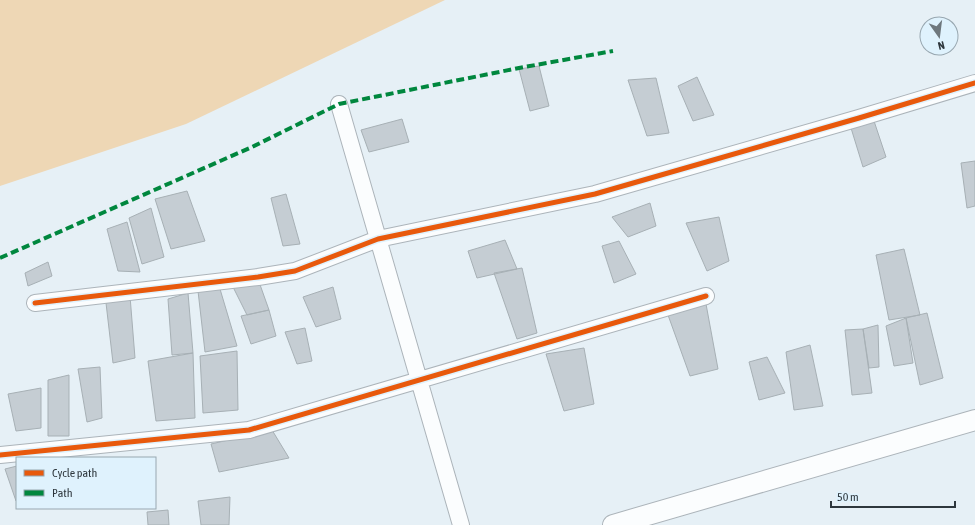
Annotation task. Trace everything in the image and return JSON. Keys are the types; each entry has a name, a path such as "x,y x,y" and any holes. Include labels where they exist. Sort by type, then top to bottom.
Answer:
{"street":[{"path":"36,303 258,277 295,271 378,239 595,194 860,118 975,83"},
{"path":"339,104 460,525"},
{"path":"0,454 249,430 706,296"},
{"path":"613,525 975,420"}],"shaded area":[{"path":"0,0 445,0 186,124 0,186"}],"building":[{"path":"539,66 549,106 530,111 519,69"},
{"path":"697,77 714,115 693,121 678,86"},
{"path":"656,78 669,133 647,136 628,80"},
{"path":"870,109 886,157 863,167 847,115"},
{"path":"402,119 409,142 369,152 361,130"},
{"path":"975,161 975,206 967,208 961,163"},
{"path":"187,191 205,241 171,249 155,199"},
{"path":"286,194 300,244 283,246 271,198"},
{"path":"650,203 656,226 628,237 612,217"},
{"path":"151,208 164,257 142,264 129,218"},
{"path":"719,217 729,261 707,271 686,223"},
{"path":"127,222 140,272 118,271 107,229"},
{"path":"505,240 517,269 477,278 468,251"},
{"path":"619,241 636,274 614,283 602,246"},
{"path":"904,249 920,315 889,320 876,255"},
{"path":"48,262 52,276 28,286 25,273"},
{"path":"522,268 537,333 517,339 494,273"},
{"path":"258,279 269,310 247,315 233,287"},
{"path":"333,287 341,319 316,327 303,297"},
{"path":"220,289 237,346 205,352 198,291"},
{"path":"188,293 193,353 172,355 168,299"},
{"path":"130,296 135,358 113,363 106,303"},
{"path":"706,304 718,369 690,376 668,315"},
{"path":"269,310 276,336 251,344 241,316"},
{"path":"927,313 943,378 920,385 906,318"},
{"path":"906,318 913,363 894,366 886,326"},
{"path":"878,325 879,367 869,368 863,329"},
{"path":"305,328 312,361 297,364 285,332"},
{"path":"863,329 872,393 852,395 845,330"},
{"path":"810,345 823,406 794,410 786,352"},
{"path":"584,348 594,404 564,411 546,354"},
{"path":"237,351 238,410 203,413 200,356"},
{"path":"193,353 195,418 156,421 148,361"},
{"path":"767,357 785,393 759,400 749,362"},
{"path":"100,367 102,418 87,422 78,369"},
{"path":"69,375 69,436 48,436 48,380"},
{"path":"41,388 41,428 16,431 8,394"},
{"path":"272,430 289,458 219,472 211,444"},
{"path":"16,466 16,501 5,469"},
{"path":"230,497 229,525 201,525 198,501"},
{"path":"168,510 169,525 148,525 147,512"}],"marked path":[{"path":"0,258 252,147 339,104 613,51"}],"cycle path":[{"path":"35,303 258,277 295,271 378,239 595,194 975,83"},
{"path":"0,455 249,430 706,296"}]}
